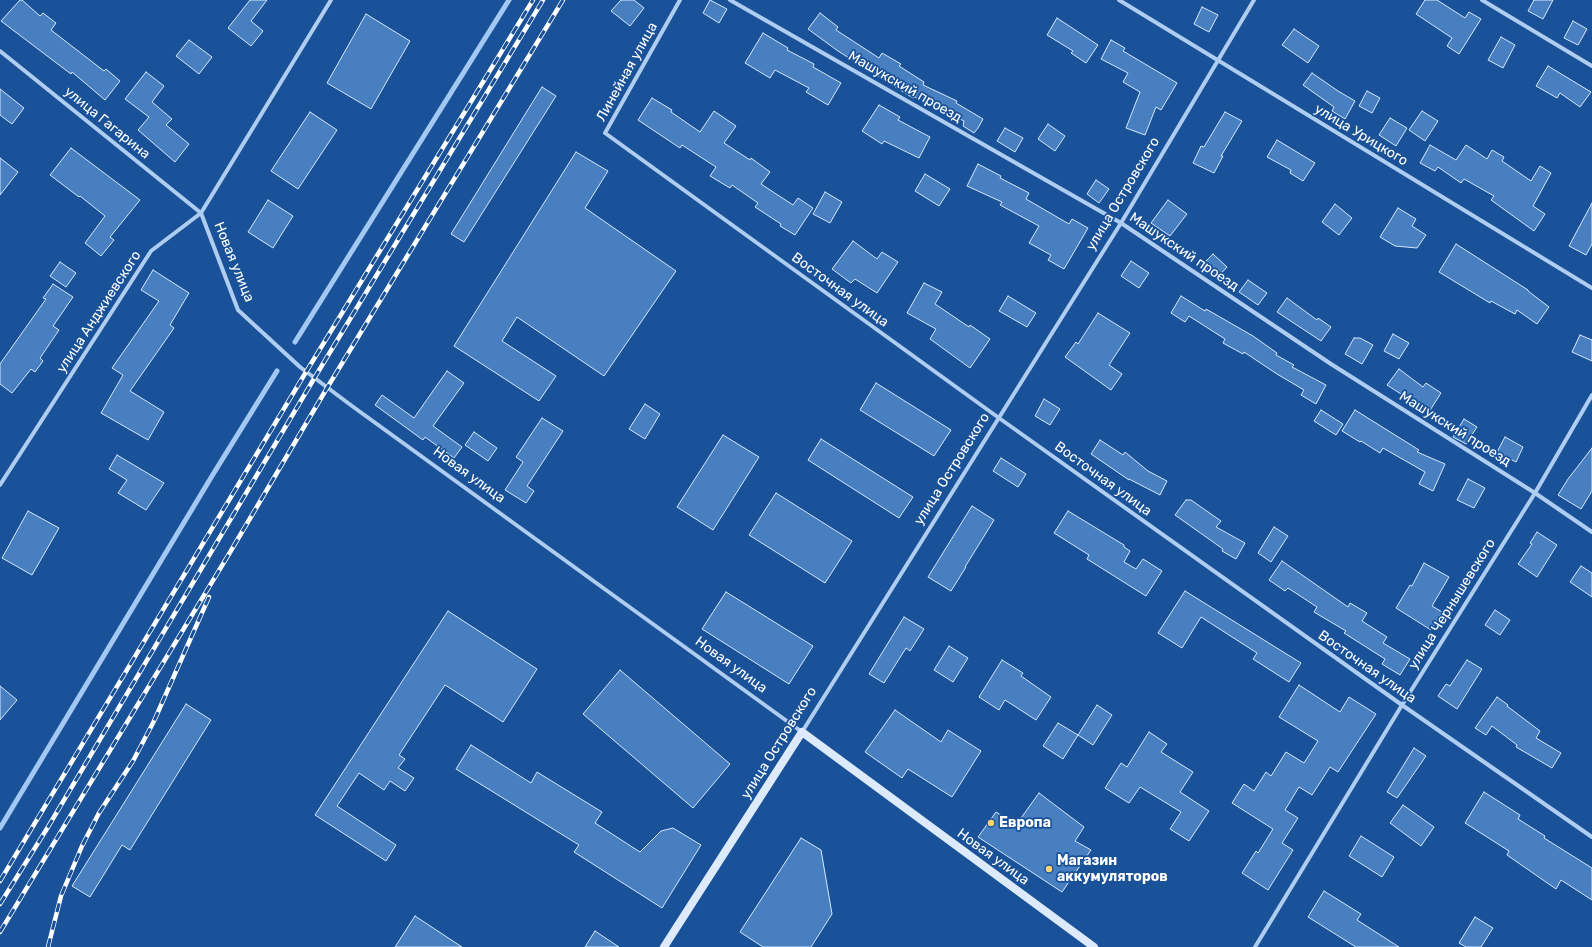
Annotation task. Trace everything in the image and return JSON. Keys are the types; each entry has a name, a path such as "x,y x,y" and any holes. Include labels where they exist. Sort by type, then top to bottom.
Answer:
{"street":[{"name":"улица Анджиевского","path":"0,485 151,251 201,213 331,0"},
{"name":"Линейная улица","path":"605,134 680,0"},
{"name":"Машукский проезд","path":"730,0 1121,223 1331,364 1535,493 1592,532"},
{"name":"улица Урицкого","path":"1119,0 1592,288"},
{"name":"улица Островского","path":"664,947 802,732 1121,223 1254,0"},
{"path":"1482,0 1592,66"},
{"name":"улица Гагарина","path":"0,51 201,213"},
{"name":"Восточная улица","path":"605,134 999,418 1402,705 1592,837"},
{"name":"Новая улица","path":"201,213 238,310 300,367 802,732 1094,947"},
{"name":"улица Чернышевского","path":"1255,947 1402,705 1535,493 1592,395"}],"building":[{"path":"20,0 22,0 40,16 43,13 56,23 51,30 104,71 106,69 120,81 105,100 72,72 71,74 1,21"},
{"path":"250,0 267,0 251,21 263,31 251,46 228,28"},
{"path":"621,0 634,0 644,8 630,26 611,11"},
{"path":"710,0 727,9 719,23 703,13"},
{"path":"1425,0 1437,0 1465,18 1469,12 1481,19 1459,54 1447,46 1452,38 1416,14"},
{"path":"1534,0 1553,0 1543,19 1528,11"},
{"path":"1202,7 1218,15 1209,32 1194,24"},
{"path":"820,13 838,27 836,30 879,58 882,53 901,64 899,66 924,82 923,85 957,101 956,103 983,119 978,128 974,133 963,126 964,121 915,97 913,98 838,51 808,29"},
{"path":"366,14 410,41 371,109 327,83"},
{"path":"1057,18 1098,45 1086,63 1071,53 1073,51 1047,35"},
{"path":"1573,21 1587,29 1578,45 1564,38"},
{"path":"1294,29 1319,46 1308,63 1282,45"},
{"path":"763,33 788,48 787,50 814,64 813,67 841,83 828,105 806,92 809,88 775,70 770,78 745,63"},
{"path":"1501,37 1515,45 1503,68 1488,60"},
{"path":"189,40 212,57 199,74 176,56"},
{"path":"1111,40 1125,48 1123,51 1177,83 1161,110 1156,107 1145,135 1126,128 1140,92 1123,82 1128,73 1101,59"},
{"path":"1548,66 1591,92 1580,107 1560,93 1557,98 1536,86"},
{"path":"146,72 164,86 152,102 172,119 166,125 189,144 175,162 138,130 149,117 125,99"},
{"path":"1312,73 1355,101 1345,119 1332,111 1334,107 1303,85"},
{"path":"542,87 556,96 464,242 451,234"},
{"path":"0,89 24,108 12,124 0,115"},
{"path":"1367,91 1380,98 1372,113 1359,106"},
{"path":"652,98 672,110 671,112 700,132 714,111 736,126 724,143 750,160 751,158 770,172 761,184 793,205 798,198 813,208 795,235 780,226 781,224 755,207 758,203 732,185 730,188 710,176 716,167 682,145 680,148 638,120"},
{"path":"879,105 900,117 898,120 930,137 919,158 884,141 882,144 862,131"},
{"path":"1422,111 1438,121 1425,141 1409,130"},
{"path":"310,112 337,130 298,189 271,171"},
{"path":"1225,112 1242,121 1221,156 1223,156 1214,173 1193,163 1201,146 1204,147"},
{"path":"1390,118 1407,128 1396,146 1379,135"},
{"path":"1048,124 1065,136 1055,151 1038,139"},
{"path":"1005,128 1023,138 1015,152 997,141"},
{"path":"1277,140 1315,163 1303,181 1290,173 1291,170 1267,157"},
{"path":"1430,145 1456,160 1466,145 1487,159 1492,150 1504,157 1502,161 1531,181 1540,166 1551,173 1533,206 1545,214 1534,231 1491,200 1494,196 1464,179 1461,183 1438,167 1435,171 1420,163"},
{"path":"71,148 140,200 110,237 114,240 101,256 85,243 105,216 50,175"},
{"path":"576,152 608,171 585,208 676,271 604,376 517,317 502,341 556,376 539,401 454,346"},
{"path":"0,158 18,172 0,195"},
{"path":"978,164 1001,176 1000,178 1029,193 1026,199 1069,224 1072,219 1088,228 1064,269 1048,260 1051,255 1029,243 1039,226 1000,205 1002,202 967,186"},
{"path":"925,174 950,189 939,206 915,191"},
{"path":"1096,180 1109,189 1099,203 1087,194"},
{"path":"825,192 842,202 830,223 813,214"},
{"path":"268,200 293,216 273,248 248,232"},
{"path":"1168,200 1187,214 1170,236 1151,223"},
{"path":"1592,203 1592,244 1586,255 1569,246"},
{"path":"1335,204 1352,218 1339,235 1322,222"},
{"path":"1398,208 1416,219 1412,226 1426,235 1417,248 1395,246 1380,237"},
{"path":"853,241 877,259 882,252 898,262 877,293 855,279 851,283 832,269"},
{"path":"1456,244 1528,290 1549,307 1537,324 1517,310 1515,314 1491,301 1490,303 1439,272"},
{"path":"1213,254 1227,267 1217,278 1203,264"},
{"path":"1131,261 1149,273 1139,288 1121,276"},
{"path":"60,262 76,273 66,287 50,276"},
{"path":"153,270 189,293 170,325 174,328 130,391 164,412 148,440 101,413 123,375 112,368 159,301 141,290"},
{"path":"1248,280 1267,293 1258,305 1239,292"},
{"path":"924,283 942,292 935,304 990,339 970,368 930,339 936,329 907,313"},
{"path":"53,284 73,297 53,326 59,330 40,358 43,361 35,372 31,369 12,393 0,384 0,364 46,299 43,298"},
{"path":"1008,296 1036,313 1027,327 999,311"},
{"path":"1181,296 1205,311 1206,309 1253,336 1277,353 1276,355 1294,365 1292,367 1326,385 1316,404 1301,395 1304,390 1244,352 1243,354 1223,343 1225,339 1189,316 1185,322 1171,313"},
{"path":"1287,298 1317,320 1318,318 1331,327 1321,341 1277,312"},
{"path":"1098,313 1130,333 1109,365 1122,374 1111,390 1065,357 1076,342 1078,344"},
{"path":"1393,334 1409,343 1399,359 1384,351"},
{"path":"1580,335 1592,340 1592,361 1572,352"},
{"path":"1354,338 1360,338 1373,345 1362,364 1345,354"},
{"path":"1399,369 1423,387 1426,383 1441,393 1429,412 1387,385"},
{"path":"447,371 464,383 433,426 462,447 454,458 425,437 423,440 375,405 382,395 414,418"},
{"path":"876,383 951,430 934,456 860,410"},
{"path":"1044,399 1060,409 1050,425 1035,416"},
{"path":"645,404 660,414 645,439 629,429"},
{"path":"1321,410 1343,424 1336,435 1314,421"},
{"path":"1355,410 1419,450 1417,452 1445,464 1433,491 1419,484 1425,472 1383,448 1380,453 1342,431"},
{"path":"542,418 563,431 527,486 534,491 526,503 505,490 523,462 516,457"},
{"path":"1464,419 1477,427 1466,444 1453,437"},
{"path":"474,432 497,448 488,461 465,445"},
{"path":"723,435 759,457 713,530 677,507"},
{"path":"1505,437 1523,447 1516,462 1497,452"},
{"path":"821,439 913,497 899,518 808,460"},
{"path":"1100,440 1123,455 1125,452 1148,471 1167,481 1160,495 1129,480 1091,454"},
{"path":"1592,448 1592,491 1581,509 1558,495 1568,479"},
{"path":"117,455 164,483 146,510 118,493 127,480 109,469"},
{"path":"1001,458 1026,474 1018,487 993,471"},
{"path":"1468,479 1485,488 1474,508 1457,500"},
{"path":"776,493 852,541 825,583 749,535"},
{"path":"1186,500 1191,500 1221,521 1216,527 1245,543 1236,559 1222,551 1223,549 1175,515"},
{"path":"972,506 994,520 951,591 928,577"},
{"path":"28,511 59,528 32,575 2,558"},
{"path":"1068,511 1124,545 1124,547 1130,551 1124,562 1136,569 1143,559 1162,571 1146,596 1087,559 1089,555 1054,533"},
{"path":"1274,527 1288,536 1271,562 1258,553"},
{"path":"1537,532 1557,545 1537,577 1518,564 1532,544 1530,543"},
{"path":"1282,561 1348,607 1350,603 1367,613 1362,621 1387,637 1383,643 1410,659 1400,675 1382,664 1385,659 1344,633 1346,631 1314,612 1317,607 1288,588 1285,591 1269,580"},
{"path":"1424,563 1449,577 1432,606 1442,612 1431,630 1396,608 1410,585 1412,586"},
{"path":"1581,566 1592,573 1592,597 1570,582"},
{"path":"1185,591 1301,663 1289,682 1253,659 1257,653 1201,617 1182,648 1158,633"},
{"path":"726,592 813,646 789,684 702,629"},
{"path":"1495,610 1510,620 1500,635 1485,625"},
{"path":"448,611 537,669 503,722 445,685 399,755 405,759 398,768 414,778 405,791 390,781 384,790 359,773 337,806 396,845 386,861 315,815"},
{"path":"904,617 924,629 910,651 906,648 884,683 869,674"},
{"path":"949,646 968,658 953,682 934,670"},
{"path":"1002,660 1023,673 1021,676 1051,697 1036,720 1005,700 999,710 979,697"},
{"path":"1467,660 1482,669 1457,709 1438,696 1446,684 1450,686"},
{"path":"620,670 730,764 693,808 583,714"},
{"path":"1299,685 1340,712 1349,697 1376,714 1338,772 1330,767 1312,795 1299,787 1285,810 1298,818 1282,843 1293,850 1268,890 1242,873 1256,851 1258,853 1273,829 1232,803 1244,784 1254,791 1266,772 1271,776 1286,752 1304,763 1318,741 1279,717"},
{"path":"0,686 17,700 0,720"},
{"path":"1497,697 1540,731 1536,738 1561,753 1552,768 1516,747 1517,745 1492,726 1486,735 1475,728"},
{"path":"186,704 211,720 130,850 122,845 90,897 72,886"},
{"path":"1097,705 1112,715 1093,745 1078,735"},
{"path":"895,710 941,742 948,730 981,751 952,797 908,769 902,778 865,752"},
{"path":"1058,723 1078,735 1063,759 1043,746"},
{"path":"1149,732 1167,744 1161,752 1193,772 1180,792 1209,811 1189,841 1170,829 1181,812 1140,787 1129,803 1105,788 1121,763 1127,767"},
{"path":"471,745 531,783 537,772 602,812 595,823 640,852 661,831 673,828 701,845 662,908 574,852 579,845 456,769"},
{"path":"1414,748 1426,756 1397,798 1387,792"},
{"path":"1484,792 1520,815 1518,819 1545,836 1544,838 1592,868 1592,900 1561,880 1556,889 1507,855 1509,851 1465,823"},
{"path":"1039,793 1084,827 1075,841 1091,850 1062,892 978,837 996,812 1016,825"},
{"path":"1403,805 1434,827 1421,846 1390,823"},
{"path":"1361,836 1394,857 1382,877 1349,856"},
{"path":"801,838 821,850 832,914 811,947 763,947 740,932"},
{"path":"1324,891 1361,914 1357,920 1399,947 1356,947 1308,917"},
{"path":"415,916 462,947 395,947"},
{"path":"1475,917 1493,928 1481,947 1466,947 1459,943"},
{"path":"595,931 619,947 585,947"}],"waterway":[{"path":"295,342 509,0"},
{"path":"0,828 277,371"}],"railway":[{"path":"0,881 306,372 533,0"},
{"path":"0,904 48,827 315,377 543,0"},
{"path":"0,932 229,554 327,388 563,0"},
{"path":"48,947 61,896 82,846 99,813 133,761 154,721 209,597"}],"place":[{"name":"Европа","path":"991,823"},
{"name":"Магазин аккумуляторов","path":"1049,869"}]}
